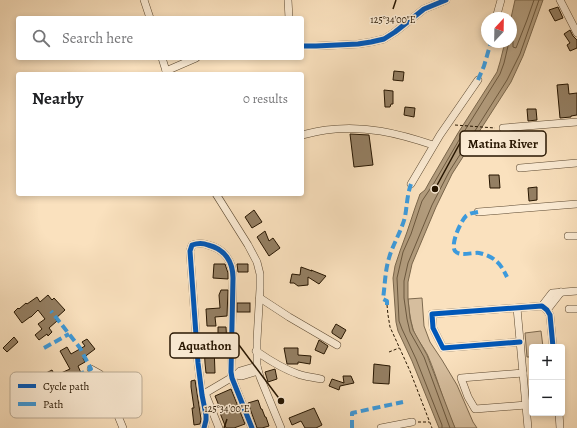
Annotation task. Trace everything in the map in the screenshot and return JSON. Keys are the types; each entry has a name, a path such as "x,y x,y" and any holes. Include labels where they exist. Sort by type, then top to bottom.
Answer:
{"street":[{"path":"144,0 149,16"},
{"path":"288,0 289,16"},
{"path":"304,46 358,44 384,39 424,9 446,0"},
{"path":"498,12 501,0"},
{"path":"560,0 577,33"},
{"path":"163,60 166,72 192,60"},
{"path":"411,184 433,145 478,80"},
{"path":"499,128 577,122"},
{"path":"304,135 340,129 379,130 433,145"},
{"path":"520,168 577,163"},
{"path":"217,196 257,262 260,274 260,298 256,351 257,368 281,428"},
{"path":"478,212 577,204"},
{"path":"568,236 577,236"},
{"path":"204,428 206,420 204,394 198,356 190,251 192,245 197,243 202,243 220,249 227,256 232,266 231,366 252,428"},
{"path":"520,342 443,348 433,328 432,314 517,308 545,308 561,292 577,291"},
{"path":"260,298 289,317 337,344"},
{"path":"517,308 528,428"},
{"path":"545,308 550,315 553,344"},
{"path":"256,351 282,367 300,375 321,379"},
{"path":"204,394 234,376 242,376 257,368"},
{"path":"91,369 97,372"},
{"path":"523,373 461,378 468,397 475,409 526,405"},
{"path":"204,394 219,428"},
{"path":"559,416 560,428"},
{"path":"118,418 122,428"},
{"path":"206,420 215,418"},
{"path":"382,428 412,422"}],"path":[{"path":"453,125 499,128"},
{"path":"387,305 390,327 410,371 432,428"},
{"path":"388,352 399,348"},
{"path":"412,422 429,422"}],"shaded area":[{"path":"422,298 424,326 430,342 457,385 477,428 455,428 428,356 414,333 410,318 408,299"},
{"path":"541,331 543,344 529,344 529,357 527,357 525,333"}],"water":[{"path":"515,0 543,0 523,56 511,82 452,174 436,207 412,264 408,282 408,299 413,330 427,355 455,428 439,428 412,361 398,331 393,278 395,266 420,194 425,190 458,133 497,72 504,48 517,48 517,12 512,12"}],"building":[{"path":"558,7 563,18 555,21 549,10"},
{"path":"570,30 577,40 577,48 570,51 567,45 570,43 564,34"},
{"path":"394,71 404,72 403,81 393,80"},
{"path":"568,84 569,94 577,93 577,115 560,118 557,85"},
{"path":"384,90 393,91 393,104 391,104 390,107 385,107"},
{"path":"405,107 415,108 414,117 404,115"},
{"path":"527,109 536,109 537,120 528,121"},
{"path":"350,134 369,135 373,165 354,167"},
{"path":"489,175 499,175 500,188 490,188"},
{"path":"537,187 537,200 529,201 528,188"},
{"path":"254,210 262,222 252,228 245,217"},
{"path":"265,231 269,241 273,238 280,248 269,256 257,237"},
{"path":"214,264 225,264 228,279 213,278"},
{"path":"237,264 248,264 248,272 238,272"},
{"path":"301,267 326,276 319,284 308,277 308,285 298,286 294,283 290,283 292,274 300,275"},
{"path":"221,290 228,290 227,316 215,317 216,326 207,326 206,309 220,308 219,295"},
{"path":"48,295 52,300 54,298 65,310 55,319 57,321 49,328 52,332 48,336 47,334 39,340 35,335 42,329 38,324 45,319 38,310 22,323 14,312 37,297 40,302"},
{"path":"237,303 250,303 250,312 237,312"},
{"path":"336,324 346,330 341,339 332,333"},
{"path":"218,327 226,327 227,345 218,345"},
{"path":"14,337 18,342 7,352 3,348"},
{"path":"87,339 95,349 83,358 85,362 78,366 81,372 63,372 70,369 60,351 67,347 71,354 85,346 82,342"},
{"path":"319,340 328,346 324,354 315,350"},
{"path":"204,346 214,346 215,373 206,373"},
{"path":"284,348 298,348 298,355 311,356 310,364 298,362 298,364 287,364"},
{"path":"374,364 390,366 389,384 373,383"},
{"path":"275,369 277,379 268,382 265,372"},
{"path":"343,376 351,376 354,383 340,386 339,390 329,386 332,379 344,383"},
{"path":"195,380 201,419 200,424 194,425 191,381"},
{"path":"231,389 245,424 234,428 226,428 215,396"},
{"path":"258,400 269,426 262,428 257,428 248,403"},
{"path":"314,408 322,425 316,428 305,428 301,421 292,425 289,418"}],"marked path":[{"path":"478,80 489,48"},
{"path":"387,305 387,301 383,299 387,268 391,253 405,217 411,184"},
{"path":"478,212 467,215 461,223 455,238 455,251 460,254 484,254 499,264 507,277"},
{"path":"51,311 80,348 91,369 84,372"},
{"path":"44,348 69,334"},
{"path":"352,428 352,413 403,402"}],"cycle path":[{"path":"304,46 358,44 384,39 424,9 446,0"},
{"path":"204,428 206,415 198,363 190,251 192,245 196,244 206,244 214,247 223,253 230,262 233,272 231,372 252,428"},
{"path":"520,342 443,348 433,328 432,314 542,306 550,315 553,344"}],"place":[{"name":"Matina River","path":"435,189"},
{"name":"Aquathon","path":"281,401"}]}
